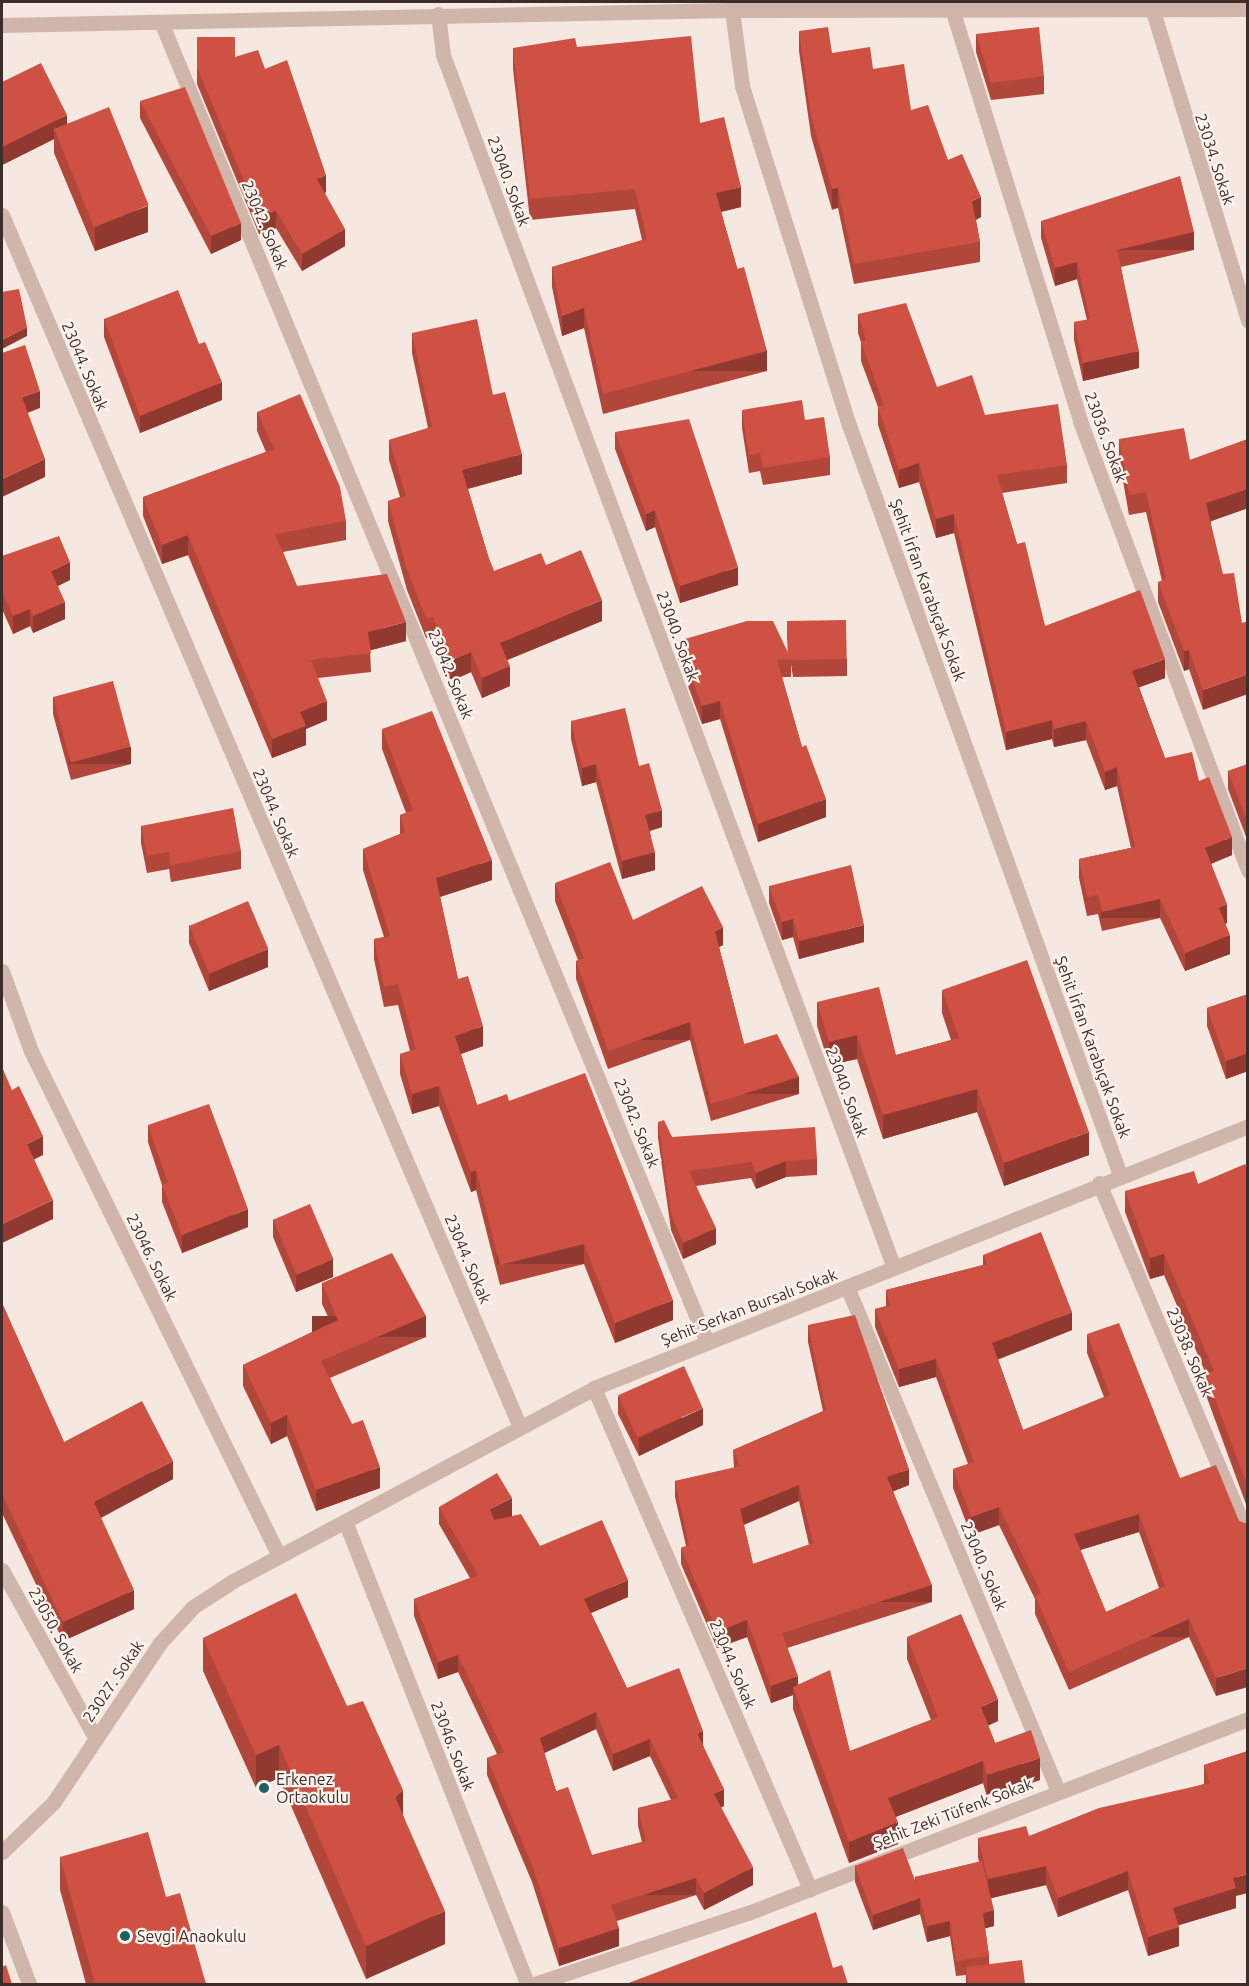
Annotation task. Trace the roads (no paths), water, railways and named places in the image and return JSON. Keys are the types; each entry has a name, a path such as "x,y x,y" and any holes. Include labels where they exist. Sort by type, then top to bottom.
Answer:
{"street":[{"name":"23034. Sokak","path":"1152,8 1248,321"},
{"name":"23036. Sokak","path":"952,9 1080,421 1248,871"},
{"path":"2,25 438,14 732,10 1248,9"},
{"name":"Şehit İrfan Karabıçak Sokak","path":"732,10 742,86 849,425 1120,1175"},
{"name":"23040. Sokak","path":"438,14 443,55 894,1268"},
{"name":"23042. Sokak","path":"161,21 707,1342"},
{"name":"23044. Sokak","path":"2,215 519,1425"},
{"name":"23046. Sokak","path":"2,971 31,1052 279,1556"},
{"name":"Şehit Serkan Bursalı Sokak","path":"279,1556 519,1425 594,1388 707,1342 848,1289 1099,1183 1248,1126"},
{"name":"23038. Sokak","path":"1099,1183 1248,1535"},
{"name":"23040. Sokak","path":"848,1289 1058,1791"},
{"name":"23044. Sokak","path":"594,1388 810,1889"},
{"name":"23046. Sokak","path":"345,1521 527,1984"},
{"name":"23027. Sokak","path":"2,1852 53,1803 160,1643 193,1607 279,1556"},
{"name":"23050. Sokak","path":"2,1570 96,1740"},
{"name":"Şehit Zeki Tüfenk Sokak","path":"534,1984 810,1889 1248,1719"},
{"path":"2,1912 29,1984"}],"place":[{"name":"Erkenez Ortaokulu","path":"264,1788"},
{"name":"Sevgi Anaokulu","path":"125,1936"}]}
